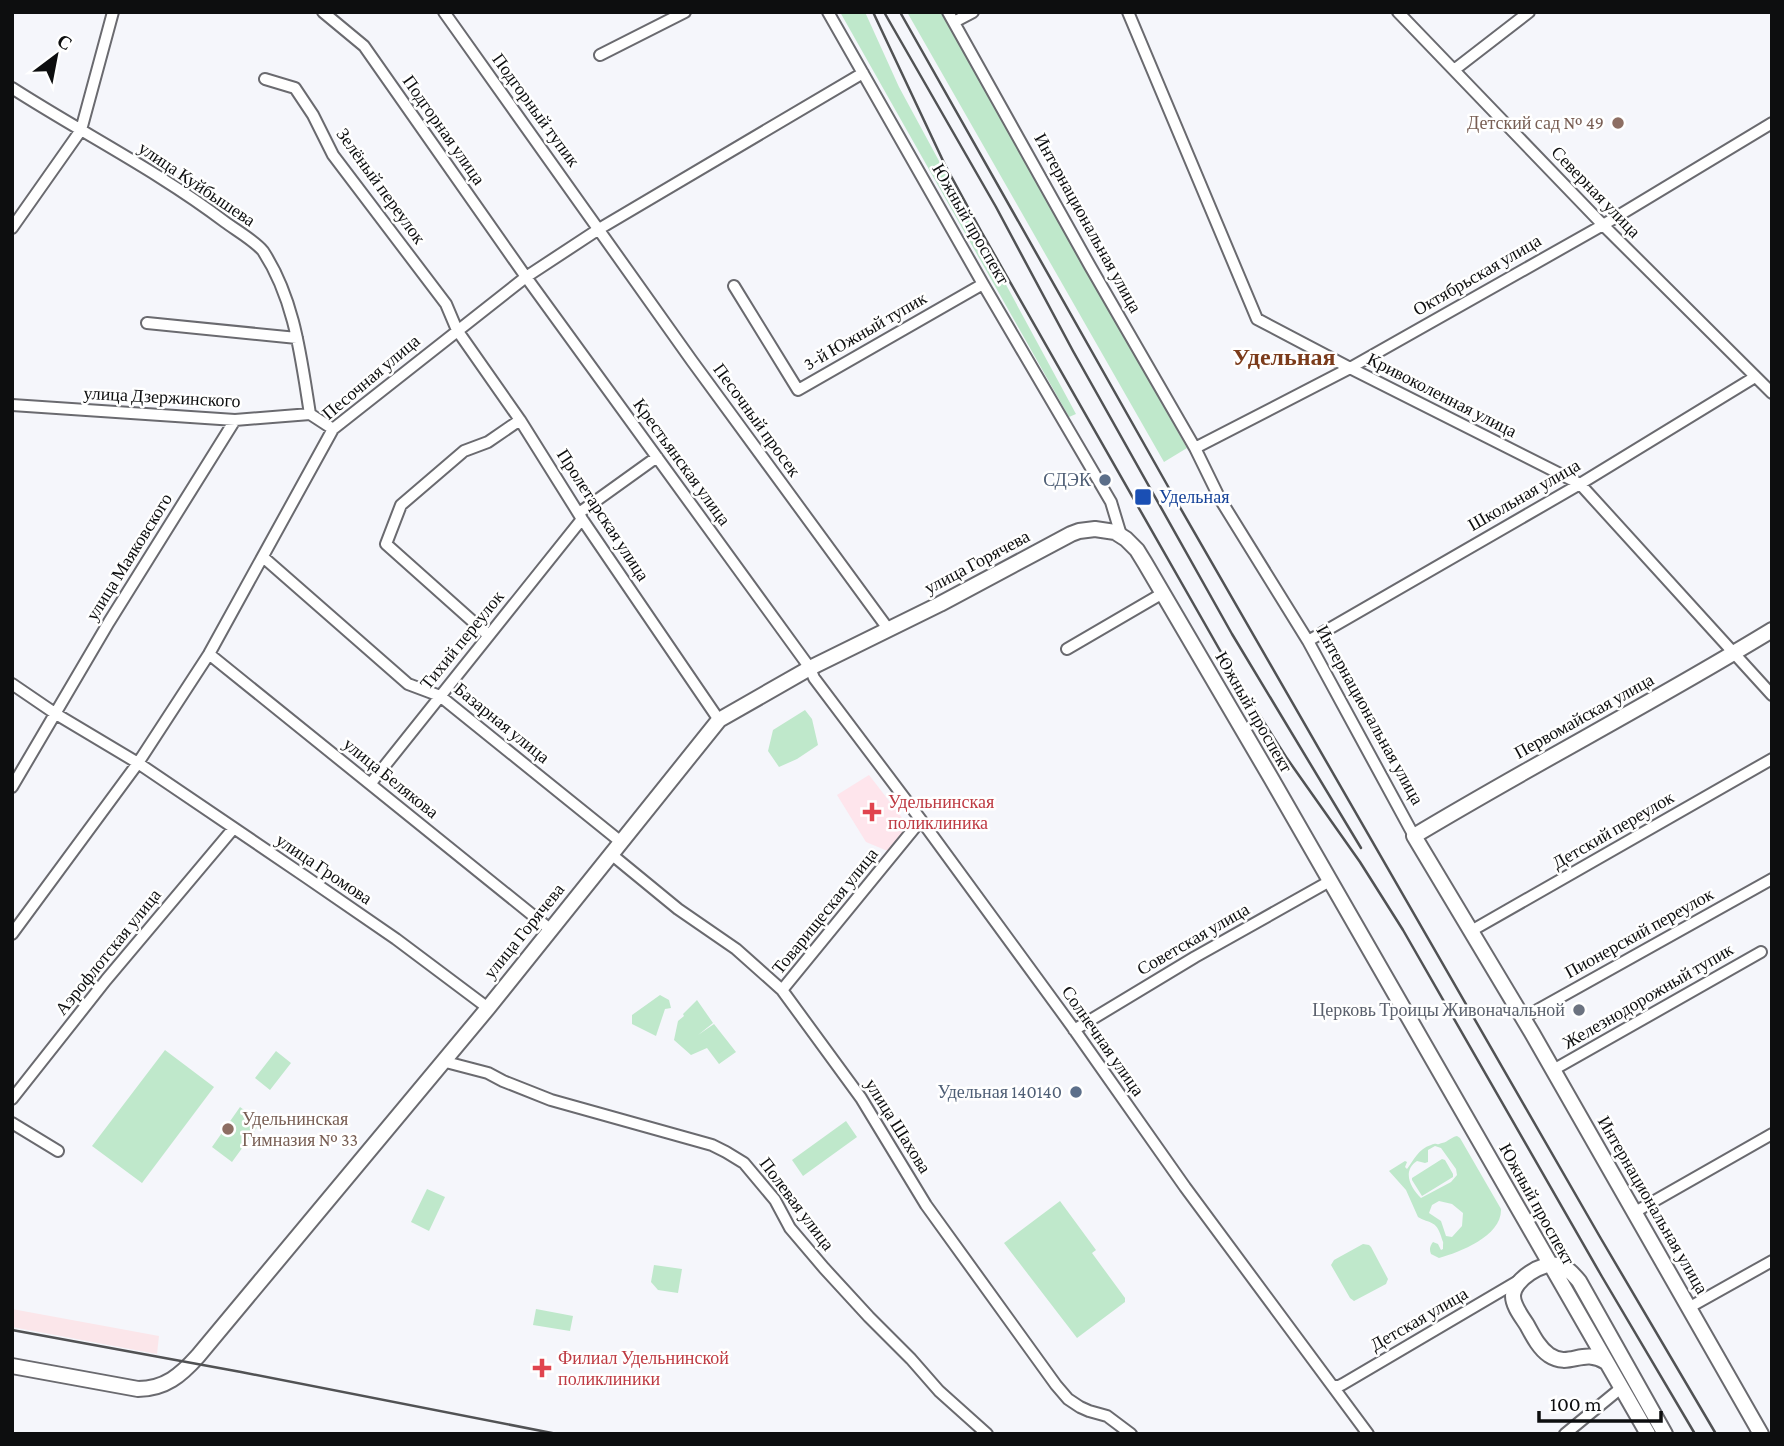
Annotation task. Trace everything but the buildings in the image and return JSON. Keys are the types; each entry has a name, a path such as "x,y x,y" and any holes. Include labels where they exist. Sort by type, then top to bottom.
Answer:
{"main road":[{"name":"улица Горячева","path":"12,1366 138,1389 157,1387 178,1377 488,1008 719,720 810,668 889,630 1071,534 1096,529 1121,535"},
{"name":"Южный проспект","path":"1121,535 1137,550 1163,593 1647,1434"},
{"name":"Первомайская улица","path":"1414,836 1772,630"},
{"name":"Интернациональная улица","path":"1414,836 1523,1018 1761,1434"},
{"path":"1606,1362 1586,1355 1561,1360 1545,1352 1514,1304 1513,1292 1522,1279 1549,1264 1557,1264 1566,1268 1579,1281 1664,1434"},
{"path":"1578,1357 1587,1345 1587,1330"}],"street":[{"path":"12,228 81,130 113,12"},
{"name":"Подгорная улица","path":"323,12 364,46 526,277"},
{"name":"Подгорный тупик","path":"444,12 599,229"},
{"path":"600,55 685,12"},
{"name":"Южный проспект","path":"828,12 983,285 1111,502 1121,535"},
{"path":"951,17 973,12"},
{"name":"Кривоколенная улица","path":"1128,12 1257,319 1580,484 1772,695"},
{"name":"Северная улица","path":"1398,12 1603,225 1772,393"},
{"path":"1454,70 1529,12"},
{"name":"Интернациональная улица","path":"951,17 1195,448 1220,499 1308,641 1414,836"},
{"name":"Песочная улица","path":"12,934 138,763 209,654 333,429 526,277 599,229 863,73"},
{"name":"Зелёный переулок","path":"265,79 295,88 313,115 333,155 446,304 457,330"},
{"name":"улица Куйбышева","path":"12,88 203,205 261,249 283,289 298,338 310,414"},
{"name":"Октябрьская улица","path":"1195,448 1350,368 1603,225 1772,123"},
{"name":"Песочный просек","path":"599,229 889,630"},
{"name":"Крестьянская улица","path":"526,277 810,668"},
{"name":"3-й Южный тупик","path":"734,286 798,390 983,285"},
{"path":"147,323 298,338"},
{"name":"Пролетарская улица","path":"457,330 520,419 581,516 719,720"},
{"name":"Школьная улица","path":"1308,641 1580,484 1755,377"},
{"name":"улица Дзержинского","path":"15,404 235,420 310,414"},
{"path":"310,414 333,429"},
{"path":"488,635 386,544 401,505 464,451 488,442 520,419"},
{"name":"улица Маяковского","path":"12,788 109,622 235,420"},
{"name":"Тихий переулок","path":"371,783 581,516 657,457"},
{"name":"Базарная улица","path":"263,557 408,684 440,695 621,842"},
{"path":"1068,649 1163,593"},
{"name":"улица Белякова","path":"209,654 551,930"},
{"name":"Солнечная улица","path":"810,668 814,678 921,820 1185,1187 1368,1434"},
{"name":"улица Громова","path":"12,684 138,763 396,939 488,1008"},
{"name":"Детский переулок","path":"1471,931 1772,759"},
{"name":"Товарищеская улица","path":"782,990 921,820"},
{"name":"Аэрофлотская улица","path":"12,1099 106,980 233,829"},
{"name":"улица Шахова","path":"611,854 678,909 736,949 782,990 861,1098 926,1205 1056,1385 1068,1399 1080,1407 1107,1416 1131,1434"},
{"name":"Пионерский переулок","path":"1523,1018 1772,879"},
{"name":"Советская улица","path":"1074,1030 1195,957 1330,881"},
{"name":"Железнодорожный тупик","path":"1553,1070 1761,952"},
{"name":"Полевая улица","path":"442,1060 488,1073 551,1100 712,1145 744,1163 775,1200 790,1228 824,1268 939,1391 987,1434"},
{"path":"12,1123 58,1151"},
{"path":"1635,1212 1772,1134"},
{"path":"1690,1307 1772,1261"},
{"name":"Детская улица","path":"1333,1386 1343,1384 1522,1279"},
{"path":"1564,1434 1621,1388"}],"shaded area":[{"name":"Удельнинская поликлиника","path":"869,775 910,828 890,852 866,842 837,795"},
{"path":"12,1309 159,1336 157,1354 12,1327"}],"green space":[{"path":"840,12 865,12 899,87 1076,414 1069,417"},
{"path":"907,12 941,12 1187,448 1164,462"},
{"path":"805,710 812,719 818,745 779,767 768,751 773,730"},
{"path":"660,995 669,1000 671,1008 665,1009 656,1036 632,1024 632,1015"},
{"path":"697,1000 713,1023 698,1035 714,1024 736,1052 719,1064 707,1048 691,1055 674,1040 678,1021"},
{"path":"165,1050 214,1087 142,1183 92,1146"},
{"path":"276,1051 291,1063 270,1090 255,1078"},
{"path":"240,1107 261,1122 232,1162 212,1147"},
{"path":"846,1121 857,1137 803,1176 792,1160"},
{"path":"1457,1136 1501,1209 1495,1227 1487,1235 1458,1252 1439,1258 1431,1254 1430,1249 1433,1242 1443,1249 1439,1231 1435,1225 1418,1217 1406,1190 1389,1171 1405,1161 1407,1169 1423,1149","holes":["1435,1146 1441,1148 1456,1169 1457,1175 1451,1182 1421,1198 1409,1179 1410,1169 1417,1161 1428,1162 1428,1150","1439,1201 1452,1204 1463,1213 1462,1226 1452,1237 1446,1236 1441,1221 1429,1213 1432,1205"]},
{"path":"1442,1159 1453,1177 1422,1196 1412,1178"},
{"path":"427,1189 445,1197 429,1231 411,1222"},
{"path":"1060,1201 1096,1250 1092,1253 1125,1298 1125,1302 1077,1338 1004,1243"},
{"path":"1363,1244 1371,1247 1388,1279 1386,1284 1354,1301 1331,1265 1334,1260"},
{"path":"654,1265 682,1269 678,1293 658,1290 651,1282"},
{"path":"536,1309 573,1316 570,1331 533,1325"}],"railway":[{"path":"873,12 945,165 1230,668 1286,757 1360,862 1403,930 1695,1434"},
{"path":"884,12 996,207 1073,351 1232,634 1361,848"},
{"path":"900,12 1174,497 1716,1434"},
{"path":"12,1330 557,1434"}],"place":[{"name":"Детский сад № 49","path":"1618,123"},
{"name":"СДЭК","path":"1105,480"},
{"name":"Удельная","path":"1143,497"},
{"name":"Удельнинская поликлиника","path":"872,812"},
{"name":"Церковь Троицы Живоначальной","path":"1579,1010"},
{"name":"Удельная 140140","path":"1076,1092"},
{"name":"Удельнинская Гимназия № 33","path":"228,1129"},
{"name":"Филиал Удельнинской поликлиники","path":"542,1368"}],"district":[{"name":"Удельная","path":"1284,356"}]}
